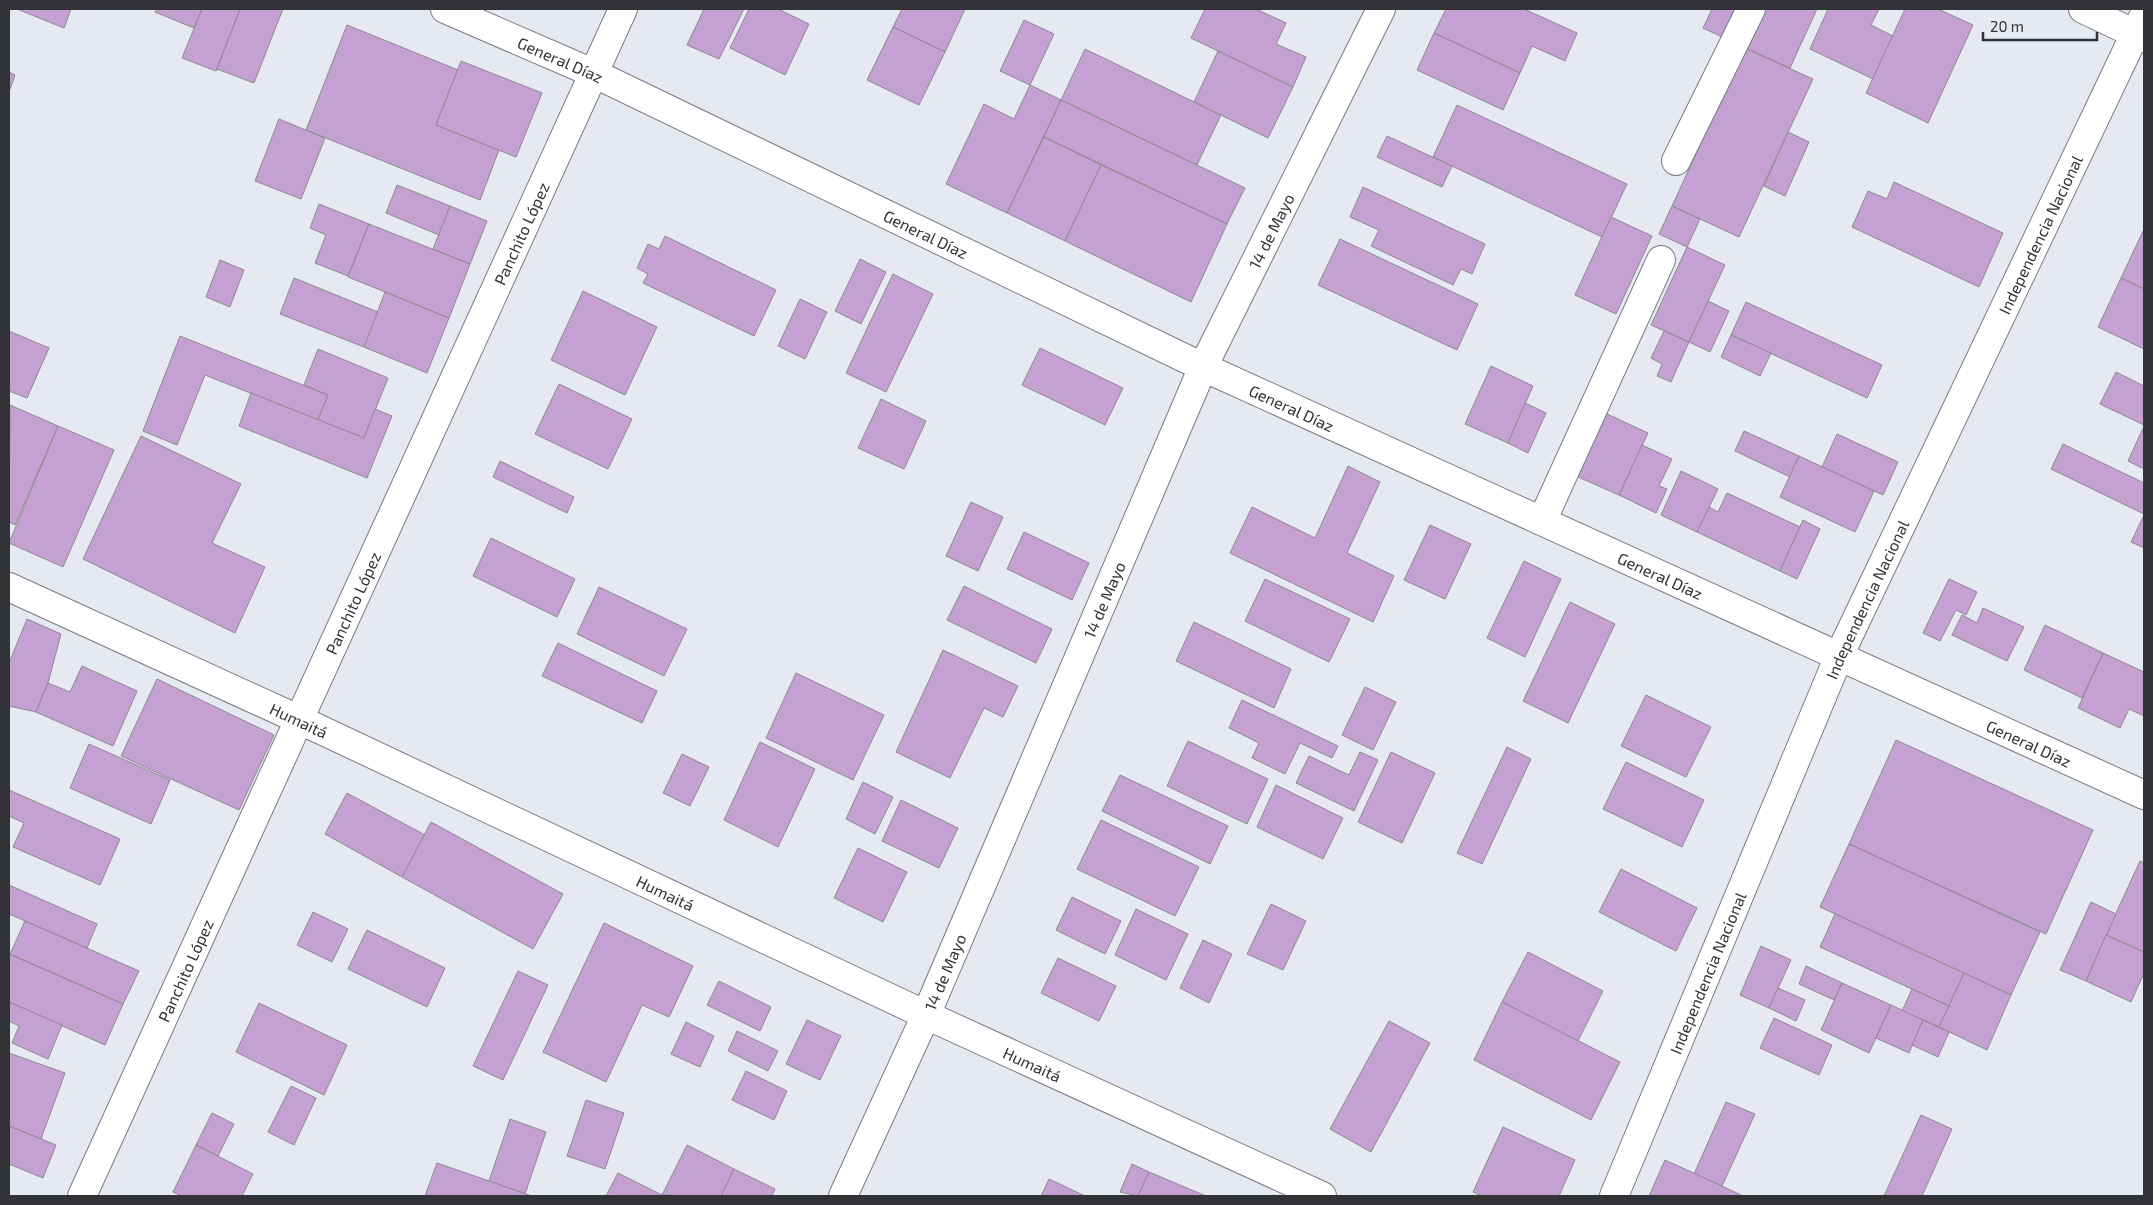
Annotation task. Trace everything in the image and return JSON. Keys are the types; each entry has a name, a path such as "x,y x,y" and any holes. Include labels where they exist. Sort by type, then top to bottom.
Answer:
{"street":[{"name":"General Díaz","path":"445,9 593,73 1203,367 2144,795"},
{"name":"Panchito López","path":"82,1196 623,9"},
{"name":"14 de Mayo","path":"843,1196 926,1015 1203,367 1381,9"},
{"path":"1676,161 1751,9"},
{"path":"2083,9 2141,29"},
{"name":"Independencia Nacional","path":"1614,1196 1839,656 2141,29"},
{"path":"1542,521 1661,260"},
{"name":"Humaitá","path":"9,587 300,720 926,1015 1322,1196"}],"building":[{"path":"17,9 71,9 64,28"},
{"path":"157,9 202,9 194,28 155,12"},
{"path":"202,9 240,9 216,71 182,58"},
{"path":"240,9 283,9 254,83 217,69"},
{"path":"704,9 744,9 719,59 687,45"},
{"path":"749,9 778,9 809,24 785,75 730,48"},
{"path":"902,9 965,9 945,52 893,27"},
{"path":"1205,9 1256,9 1286,23 1276,44 1306,57 1293,87 1191,38"},
{"path":"1446,9 1524,9 1577,33 1565,61 1532,46 1520,73 1434,33"},
{"path":"1712,9 1736,9 1722,37 1703,28"},
{"path":"1763,9 1817,9 1790,68 1745,48"},
{"path":"1828,9 1879,9 1871,25 1893,36 1873,79 1810,49"},
{"path":"1905,9 1938,9 1973,25 1928,123 1866,93"},
{"path":"1024,20 1054,34 1030,85 1000,71"},
{"path":"347,25 458,70 436,125 499,150 480,200 306,130"},
{"path":"893,27 945,52 919,105 867,80"},
{"path":"1434,33 1520,73 1503,110 1417,70"},
{"path":"1745,48 1813,79 1739,237 1672,206"},
{"path":"1085,49 1221,115 1197,165 1061,100"},
{"path":"1218,51 1293,87 1268,138 1194,102"},
{"path":"461,61 542,93 516,157 436,125"},
{"path":"9,72 15,75 9,92"},
{"path":"1030,85 1061,100 1007,213 946,184 984,104 1014,119"},
{"path":"1061,100 1245,188 1227,224 1044,137"},
{"path":"1457,105 1627,184 1602,237 1433,157"},
{"path":"279,119 325,138 301,199 255,181"},
{"path":"1788,132 1809,142 1785,196 1764,186"},
{"path":"1387,136 1452,166 1442,187 1377,157"},
{"path":"1044,137 1101,165 1065,241 1007,213"},
{"path":"1101,165 1227,224 1191,302 1065,241"},
{"path":"1894,182 2003,233 1979,287 1852,227 1868,191 1887,199"},
{"path":"397,185 450,206 439,235 386,213"},
{"path":"1363,187 1485,244 1472,274 1461,269 1453,285 1371,246 1379,230 1350,217"},
{"path":"319,204 369,224 348,276 315,263 326,235 310,228"},
{"path":"450,206 487,221 470,264 433,249"},
{"path":"1672,206 1700,219 1687,247 1659,234"},
{"path":"1611,217 1652,236 1616,314 1575,295"},
{"path":"369,224 470,264 449,318 348,277"},
{"path":"2144,229 2144,289 2121,278"},
{"path":"665,236 776,290 754,336 643,283 648,274 637,268 648,244 659,249"},
{"path":"1340,239 1478,304 1457,350 1318,285"},
{"path":"1687,247 1725,265 1689,342 1651,325"},
{"path":"860,259 886,272 861,324 835,311"},
{"path":"220,260 244,270 230,307 206,297"},
{"path":"893,274 933,294 886,392 846,373"},
{"path":"294,278 378,312 364,347 280,314"},
{"path":"2121,278 2144,289 2144,349 2098,327"},
{"path":"583,291 657,327 625,395 551,360"},
{"path":"385,292 449,318 427,373 364,347"},
{"path":"800,299 827,312 805,359 778,346"},
{"path":"1708,301 1729,311 1710,352 1689,342"},
{"path":"1746,302 1882,365 1867,398 1731,335"},
{"path":"9,331 49,348 27,398 9,391"},
{"path":"1664,331 1689,342 1671,382 1657,376 1662,364 1651,358"},
{"path":"1731,335 1771,353 1760,376 1721,357"},
{"path":"180,336 328,395 318,420 205,375 177,445 143,431"},
{"path":"1040,348 1123,388 1105,425 1022,385"},
{"path":"318,349 388,378 364,438 318,420 328,395 304,385"},
{"path":"1491,366 1533,386 1508,443 1465,424"},
{"path":"2116,372 2144,386 2144,425 2100,404"},
{"path":"559,384 632,419 608,469 535,434"},
{"path":"251,393 364,438 375,409 392,416 367,478 239,426"},
{"path":"881,399 926,421 904,469 858,448"},
{"path":"1525,403 1546,413 1528,453 1508,443"},
{"path":"10,405 58,426 15,525 9,522"},
{"path":"1605,413 1648,433 1619,495 1576,476"},
{"path":"58,426 114,450 63,567 9,543"},
{"path":"2144,426 2144,469 2128,461"},
{"path":"1744,431 1799,456 1790,477 1735,451"},
{"path":"1837,434 1898,462 1883,495 1822,467"},
{"path":"141,436 241,484 212,543 265,567 235,633 83,559"},
{"path":"2063,444 2144,483 2144,514 2051,469"},
{"path":"1642,445 1672,459 1659,486 1667,489 1656,513 1619,495"},
{"path":"1799,456 1874,491 1855,532 1780,497"},
{"path":"500,461 574,497 567,513 493,477"},
{"path":"1348,466 1380,482 1347,553 1394,576 1373,622 1230,553 1252,507 1315,538"},
{"path":"1681,471 1718,489 1697,532 1661,515"},
{"path":"1727,493 1800,527 1780,571 1697,532 1709,507 1718,512"},
{"path":"971,502 1003,517 978,571 946,556"},
{"path":"2144,515 2144,548 2131,542"},
{"path":"1803,520 1820,529 1797,579 1780,571"},
{"path":"1430,525 1471,544 1445,599 1404,580"},
{"path":"1024,532 1089,563 1072,600 1007,569"},
{"path":"491,538 575,579 557,617 473,576"},
{"path":"1524,561 1561,579 1525,657 1487,638"},
{"path":"1265,579 1350,619 1329,662 1245,621"},
{"path":"1949,579 1977,592 1966,615 1956,610 1940,641 1923,633"},
{"path":"964,586 1052,629 1036,663 947,620"},
{"path":"599,587 687,629 664,676 577,634"},
{"path":"1570,602 1615,624 1568,723 1523,701"},
{"path":"1983,608 2024,627 2007,661 1952,635 1962,615 1977,623"},
{"path":"27,619 61,634 48,683 36,712 9,706 9,663"},
{"path":"1194,622 1291,669 1274,708 1176,661"},
{"path":"2045,625 2103,653 2082,698 2024,670"},
{"path":"558,643 657,691 642,723 542,676"},
{"path":"943,650 1018,686 1003,717 984,708 950,778 896,752"},
{"path":"2103,653 2144,672 2144,716 2129,709 2120,728 2078,708"},
{"path":"82,666 137,691 113,746 36,712 48,683 70,692"},
{"path":"796,673 884,715 853,780 766,738"},
{"path":"157,679 274,735 239,810 121,756"},
{"path":"1365,687 1396,702 1373,750 1342,735"},
{"path":"1646,695 1711,727 1686,777 1621,746"},
{"path":"1242,700 1338,746 1332,758 1300,743 1285,774 1252,758 1259,743 1229,728"},
{"path":"1896,740 2093,830 2046,934 1849,844"},
{"path":"1188,741 1268,779 1247,824 1167,786"},
{"path":"760,742 815,769 778,847 724,820"},
{"path":"89,744 170,780 151,824 70,788"},
{"path":"1507,747 1531,759 1482,864 1457,853"},
{"path":"1360,752 1378,760 1354,811 1296,783 1309,756 1349,775"},
{"path":"1391,752 1435,773 1402,843 1358,822"},
{"path":"682,754 709,767 690,806 663,793"},
{"path":"1626,762 1704,800 1682,847 1603,809"},
{"path":"1120,775 1228,826 1210,864 1102,811"},
{"path":"863,782 893,797 875,834 846,819"},
{"path":"1276,785 1343,818 1323,859 1257,827"},
{"path":"9,790 120,839 100,885 13,847 24,823 9,816"},
{"path":"347,793 425,835 402,877 325,834"},
{"path":"901,800 958,828 939,868 882,841"},
{"path":"1101,820 1199,867 1175,916 1077,869"},
{"path":"431,822 563,894 533,949 402,877"},
{"path":"1849,844 2040,932 2011,995 1820,907"},
{"path":"858,848 907,872 883,922 834,898"},
{"path":"2140,861 2144,863 2144,952 2106,935"},
{"path":"1621,869 1697,908 1676,951 1599,912"},
{"path":"9,885 97,924 87,948 9,914"},
{"path":"1072,897 1121,921 1105,954 1056,930"},
{"path":"2091,902 2116,914 2086,981 2060,970"},
{"path":"1271,904 1306,921 1283,970 1247,954"},
{"path":"1136,909 1188,934 1166,980 1115,955"},
{"path":"313,912 348,929 332,962 297,945"},
{"path":"1835,914 1964,973 1949,1006 1820,947"},
{"path":"25,921 139,971 123,1004 10,954"},
{"path":"604,923 693,966 669,1017 642,1005 606,1082 543,1052"},
{"path":"367,930 445,968 427,1007 348,969"},
{"path":"2106,935 2144,952 2144,973 2131,1002 2086,981"},
{"path":"1203,940 1232,954 1209,1003 1180,988"},
{"path":"1761,946 1791,960 1769,1008 1740,995"},
{"path":"1528,952 1603,991 1578,1041 1502,1002"},
{"path":"9,954 123,1004 105,1045 9,1002"},
{"path":"1058,958 1116,986 1099,1021 1041,993"},
{"path":"1806,966 1842,983 1834,1000 1799,984"},
{"path":"518,971 548,985 503,1080 473,1066"},
{"path":"1964,973 2011,995 1987,1050 1939,1027"},
{"path":"719,981 771,1007 760,1031 707,1005"},
{"path":"1842,983 1891,1005 1869,1053 1821,1030"},
{"path":"1778,988 1805,1000 1796,1021 1769,1008"},
{"path":"1912,989 1949,1006 1939,1027 1902,1011"},
{"path":"9,1002 62,1025 48,1059 12,1043 19,1026 9,1021"},
{"path":"1502,1002 1620,1062 1591,1120 1474,1060"},
{"path":"259,1003 347,1045 324,1095 236,1052"},
{"path":"1891,1005 1923,1020 1909,1053 1876,1038"},
{"path":"1774,1018 1832,1045 1819,1075 1760,1048"},
{"path":"807,1020 841,1036 820,1080 786,1064"},
{"path":"1923,1020 1949,1032 1938,1057 1912,1045"},
{"path":"1389,1021 1430,1043 1371,1152 1330,1129"},
{"path":"686,1022 714,1036 700,1067 671,1054"},
{"path":"737,1031 778,1051 768,1071 728,1051"},
{"path":"9,1053 65,1073 41,1139 9,1126"},
{"path":"746,1071 787,1091 774,1120 732,1100"},
{"path":"291,1086 316,1098 294,1145 268,1132"},
{"path":"586,1100 624,1113 605,1169 567,1156"},
{"path":"1726,1102 1755,1114 1722,1186 1694,1174"},
{"path":"212,1113 234,1124 218,1156 196,1145"},
{"path":"1921,1115 1952,1129 1922,1196 1884,1196"},
{"path":"510,1119 546,1132 525,1194 489,1181"},
{"path":"9,1126 56,1145 43,1178 9,1164"},
{"path":"1503,1127 1575,1160 1559,1196 1482,1196 1473,1192"},
{"path":"196,1145 253,1174 242,1196 182,1196 173,1192"},
{"path":"687,1145 734,1169 721,1196 662,1195"},
{"path":"1665,1160 1722,1186 1743,1196 1649,1196"},
{"path":"437,1163 489,1181 532,1196 425,1196"},
{"path":"1132,1164 1149,1172 1138,1196 1120,1192"},
{"path":"734,1169 775,1189 772,1196 721,1196"},
{"path":"1149,1172 1206,1196 1138,1196"},
{"path":"618,1173 662,1195 665,1196 606,1196"},
{"path":"1049,1179 1085,1196 1041,1196"}]}
